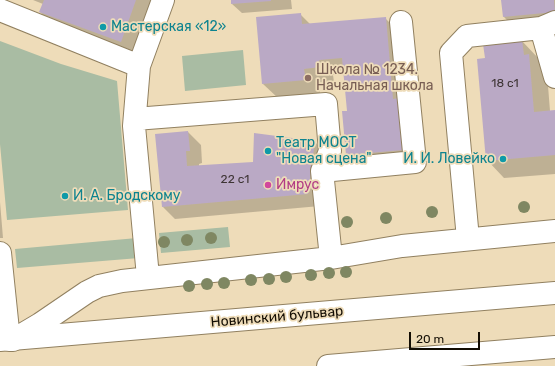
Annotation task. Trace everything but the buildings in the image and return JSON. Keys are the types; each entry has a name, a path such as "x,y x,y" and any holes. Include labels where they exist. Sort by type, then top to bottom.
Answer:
{"main road":[{"path":"148,277 135,119 139,66 163,0"},
{"path":"0,10 139,66"},
{"path":"322,171 415,162 401,22"},
{"path":"468,239 451,53 467,36 548,25 555,77"},
{"path":"135,119 326,104 330,151 322,171 331,258"},
{"path":"0,253 7,340 40,324 87,292 99,286 148,277 331,258 402,246 555,231"},
{"name":"Новинский бульвар","path":"7,340 555,293"},
{"path":"328,366 555,347"}],"green space":[{"path":"0,41 61,64 117,81 128,210 7,220 0,144"},
{"path":"243,50 246,85 185,91 182,56"},
{"path":"228,227 230,247 161,253 159,233"},
{"path":"137,238 139,258 17,268 15,249"}],"place":[{"name":"Мастерская «12»","path":"103,27"},
{"name":"Школа № 1234. Начальная школа","path":"308,78"},
{"name":"Театр МОСТ \"Новая сцена\"","path":"268,151"},
{"name":"И. И. Ловейко","path":"503,159"},
{"name":"Имрус","path":"268,185"},
{"name":"И. А. Бродскому","path":"65,196"}]}
